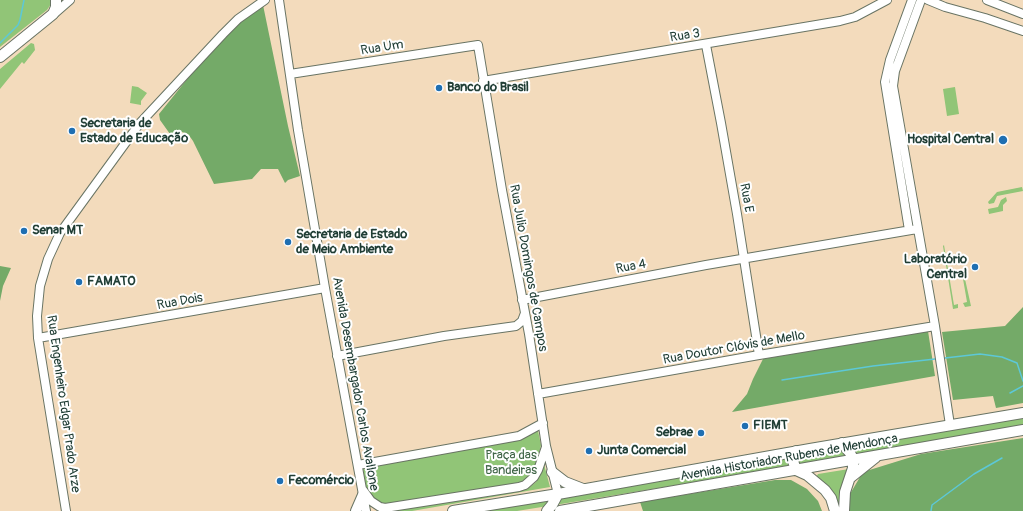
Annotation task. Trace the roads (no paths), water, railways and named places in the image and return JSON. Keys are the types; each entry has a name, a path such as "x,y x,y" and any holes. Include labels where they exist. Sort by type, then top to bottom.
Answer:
{"main road":[{"path":"0,57 53,14 56,7 56,0"},
{"path":"0,50 16,43"},
{"name":"Avenida Historiador Rubens de Mendonça","path":"453,511 1023,413"},
{"name":"Avenida Historiador Rubens de Mendonça","path":"560,511 1023,430"},
{"path":"842,443 853,459 854,468 845,492 844,511"},
{"path":"796,452 793,461 796,470 807,475 825,490 831,498 835,511"},
{"path":"851,477 878,456"},
{"path":"552,472 565,482 585,489"},
{"path":"356,511 362,491"},
{"path":"547,511 558,494"}],"street":[{"path":"53,14 70,0"},
{"name":"Rua Engenheiro Edgar Prado Arze","path":"66,511 38,338 37,316 40,286 48,259 60,233 140,123 223,34 238,20 265,0"},
{"name":"Avenida Desembargador Carlos Avallone","path":"278,0 325,288 366,511"},
{"name":"Rua 3","path":"483,81 706,45 840,21 862,14 887,0"},
{"path":"912,0 890,60 885,82 913,230 935,326 950,425"},
{"path":"913,230 893,86 895,71 921,0"},
{"path":"928,0 942,2 1023,31"},
{"path":"987,0 1023,14"},
{"name":"Rua Um","path":"290,74 478,45"},
{"name":"Rua Julio Domingos de Campos","path":"478,45 502,190 529,334 546,446 558,494"},
{"name":"Rua E","path":"706,45 721,123 759,355"},
{"name":"Rua 4","path":"522,300 744,258 913,230"},
{"name":"Rua Dois","path":"38,338 325,288"},
{"path":"516,326 522,321 525,312"},
{"path":"337,356 444,336 516,326 522,328 529,334"},
{"name":"Rua Doutor Clóvis de Mello","path":"538,394 935,326"},
{"path":"358,466 519,436 543,424"},
{"path":"362,491 371,501 380,507 385,508 519,487 530,482 534,477 538,470 546,446"}],"waterway":[{"path":"0,43 18,25 24,0"},
{"path":"945,358 980,354 1002,357 1017,363 1023,381"},
{"path":"782,380 873,366 935,359"},
{"path":"1010,393 1023,386"},
{"path":"931,511 932,505 974,474 1002,458"}],"place":[{"name":"Banco do Brasil","path":"439,88"},
{"name":"Secretaria de Estado de Educação","path":"72,131"},
{"name":"Hospital Central","path":"1003,140"},
{"name":"Senar MT","path":"24,231"},
{"name":"Secretaria de Estado de Meio Ambiente","path":"288,242"},
{"name":"Laboratório Central","path":"975,267"},
{"name":"FAMATO","path":"79,282"},
{"name":"FIEMT","path":"745,426"},
{"name":"Sebrae","path":"701,433"},
{"name":"Junta Comercial","path":"589,451"},
{"name":"Fecomércio","path":"280,481"}],"park label":[{"name":"Praça das Bandeiras","path":"511,464"}]}
